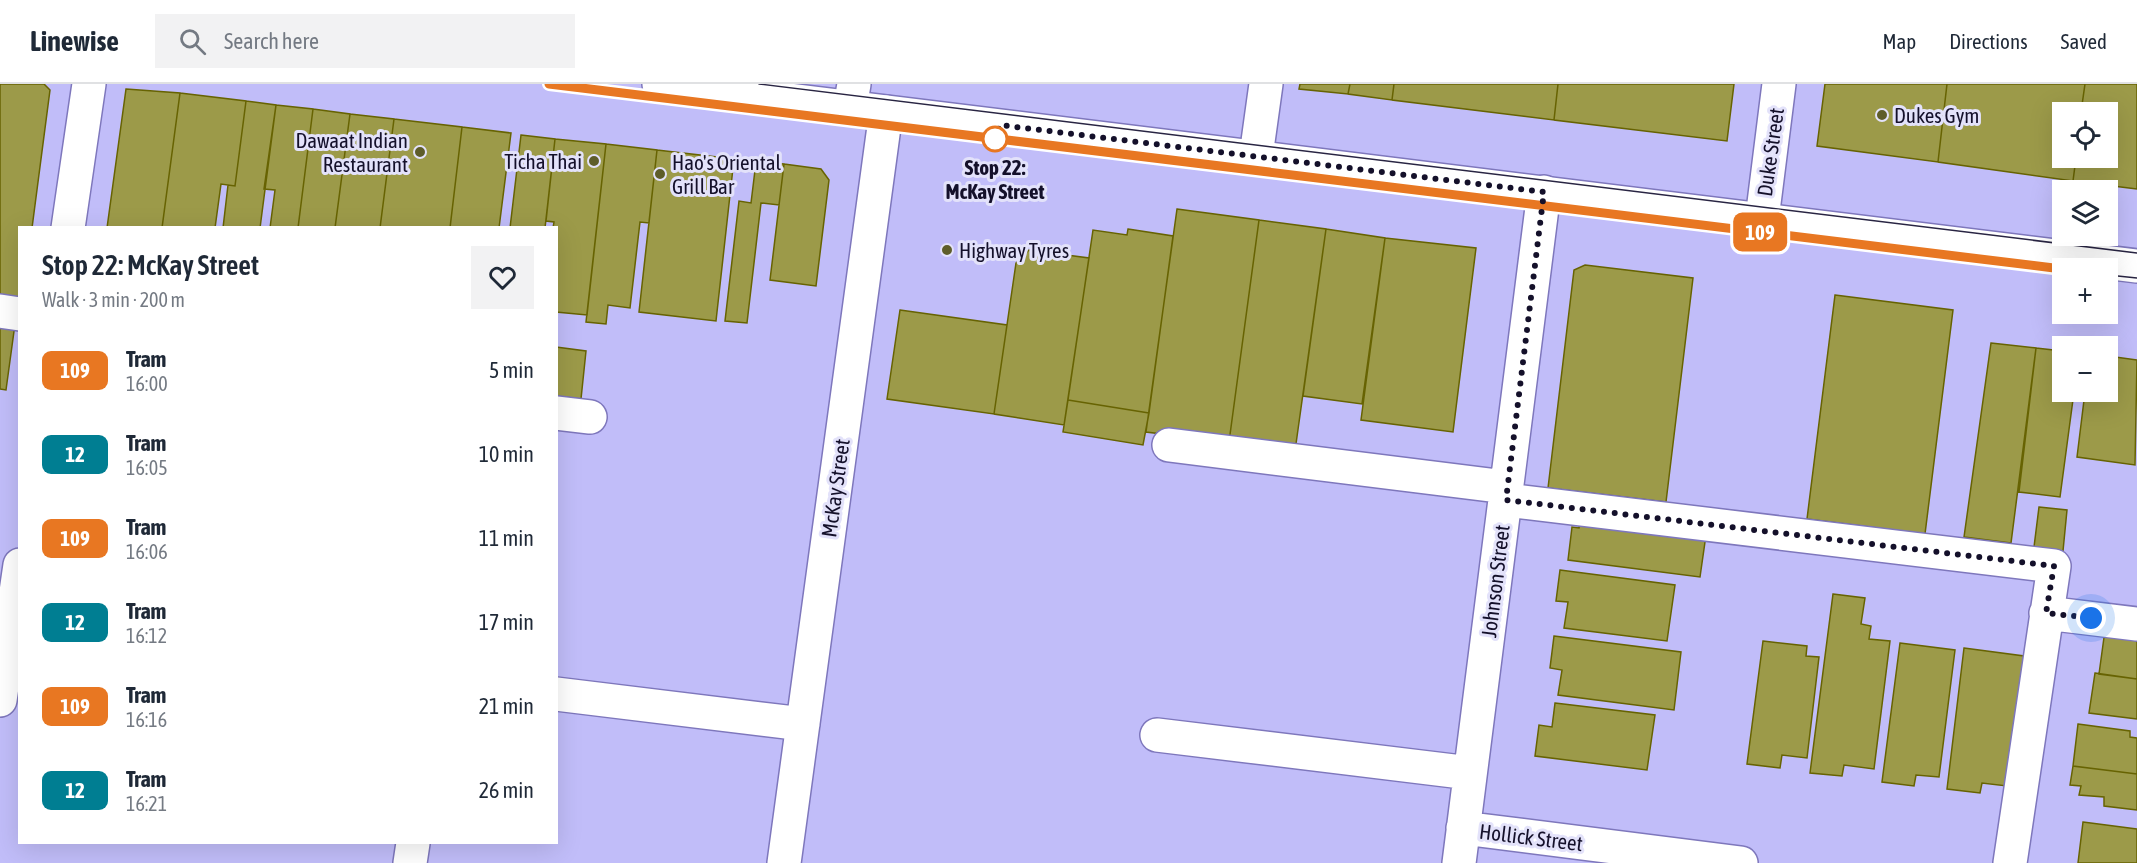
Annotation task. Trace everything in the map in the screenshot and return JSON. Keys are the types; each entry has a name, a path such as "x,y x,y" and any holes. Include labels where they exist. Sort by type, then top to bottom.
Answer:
{"street":[{"path":"68,226 89,84"},
{"path":"659,84 852,96 886,112 2137,266"},
{"path":"1256,156 1266,84"},
{"name":"Duke Street","path":"1762,219 1779,84"},
{"name":"McKay Street","path":"784,863 886,112"},
{"name":"Johnson Street","path":"1459,863 1544,192"},
{"path":"0,311 18,314"},
{"path":"558,413 590,417"},
{"path":"1169,445 1506,494 2054,566 2010,863"},
{"path":"0,700 4,642 18,575"},
{"path":"2046,613 2137,624"},
{"path":"558,694 803,724"},
{"path":"1157,735 1470,773"},
{"name":"Hollick Street","path":"1463,828 1741,863"},
{"path":"410,863 413,844"}],"building":[{"path":"0,84 44,84 50,90 32,226 18,226 18,303 0,301"},
{"path":"1300,84 1350,84 1348,94 1299,89"},
{"path":"1350,84 1394,84 1392,100 1348,94"},
{"path":"1394,84 1558,84 1554,120 1392,100"},
{"path":"1558,84 1734,84 1727,141 1554,120"},
{"name":"Dukes Gym","path":"1825,84 1947,84 1938,162 1817,146"},
{"path":"1947,84 2085,84 2082,102 2052,102 2052,168 2075,168 2073,180 1938,162"},
{"path":"2085,84 2137,84 2137,189 2118,187 2118,180 2073,180 2075,168 2118,168 2118,102 2082,102"},
{"path":"126,89 180,93 162,226 107,226"},
{"path":"180,93 246,101 235,186 221,184 215,226 162,226"},
{"path":"246,101 276,105 260,226 223,226 228,185 235,186"},
{"path":"276,105 313,109 298,226 270,226 275,190 264,189"},
{"path":"313,109 350,114 335,226 298,226"},
{"path":"350,114 394,119 380,226 335,226"},
{"path":"394,119 462,127 450,226 380,226"},
{"path":"462,127 511,133 499,226 450,226"},
{"path":"521,135 555,139 545,226 510,226"},
{"path":"555,139 606,144 587,315 558,312 558,226 553,226 554,222 546,221"},
{"path":"606,144 657,150 649,223 640,222 630,308 608,305 606,324 586,322"},
{"path":"657,150 734,159 716,321 639,312"},
{"path":"756,162 784,164 779,205 761,203 747,323 725,321 739,201 751,203"},
{"path":"784,164 821,169 829,180 816,286 770,280"},
{"path":"1177,209 1259,220 1229,442 1146,432"},
{"path":"1259,220 1326,229 1295,451 1229,442"},
{"path":"1128,229 1173,236 1149,413 1068,400 1093,230 1127,235"},
{"path":"1326,229 1385,238 1362,404 1303,396"},
{"path":"1385,238 1476,248 1453,432 1361,420"},
{"path":"1029,250 1089,258 1064,425 994,414 1016,263"},
{"path":"1585,265 1693,278 1666,502 1548,488 1574,270"},
{"path":"1835,295 1953,310 1925,534 1807,519"},
{"path":"900,310 1007,325 994,414 887,399"},
{"path":"0,322 15,324 6,390 0,389"},
{"path":"1991,343 2036,348 2011,543 1964,537"},
{"path":"558,347 586,351 581,399 558,396"},
{"path":"2036,348 2052,350 2052,402 2073,402 2060,497 2019,492"},
{"path":"2118,357 2137,360 2135,465 2077,457 2084,402 2118,402"},
{"path":"1068,400 1149,413 1143,445 1063,432"},
{"path":"2039,507 2067,510 2063,551 2034,547"},
{"path":"1581,518 1706,535 1700,577 1568,560 1572,527 1579,528"},
{"path":"1560,570 1675,585 1667,641 1564,628 1568,602 1556,601"},
{"path":"1833,594 1865,598 1861,624 1871,626 1869,639 1890,641 1874,769 1844,765 1842,776 1810,773"},
{"path":"2105,630 2137,634 2137,679 2099,674"},
{"path":"1554,636 1681,652 1674,710 1558,695 1562,670 1550,668"},
{"path":"1763,641 1807,646 1806,656 1819,657 1807,758 1782,755 1780,768 1747,764"},
{"path":"1900,643 1955,650 1939,777 1916,775 1914,786 1882,782"},
{"path":"1964,648 2024,656 2007,786 1982,783 1980,793 1947,789"},
{"path":"2095,673 2137,679 2137,719 2089,713"},
{"path":"1555,703 1655,715 1647,770 1535,756 1539,725 1552,727"},
{"path":"2078,724 2130,731 2130,737 2137,738 2137,774 2073,766"},
{"path":"2073,766 2137,774 2137,810 2104,806 2104,797 2079,795 2081,786 2070,785"},
{"path":"2083,822 2137,829 2137,863 2078,863"}],"tram line":[{"path":"549,84 2052,268"},
{"name":"109","path":"549,84 2052,268"},
{"path":"759,84 2137,253"},
{"path":"2118,276 2137,278"}],"place":[{"name":"Dukes Gym","path":"1882,115"},
{"name":"Stop 22: McKay Street","path":"995,139"},
{"name":"Dawaat Indian Restaurant","path":"420,152"},
{"name":"Ticha Thai","path":"594,161"},
{"name":"Hao's Oriental Grill Bar","path":"660,174"},
{"name":"Highway Tyres","path":"947,250"}],"route":[{"path":"995,139 1000,125 1544,192 1506,500 2054,566 2046,613 2091,618"}]}
